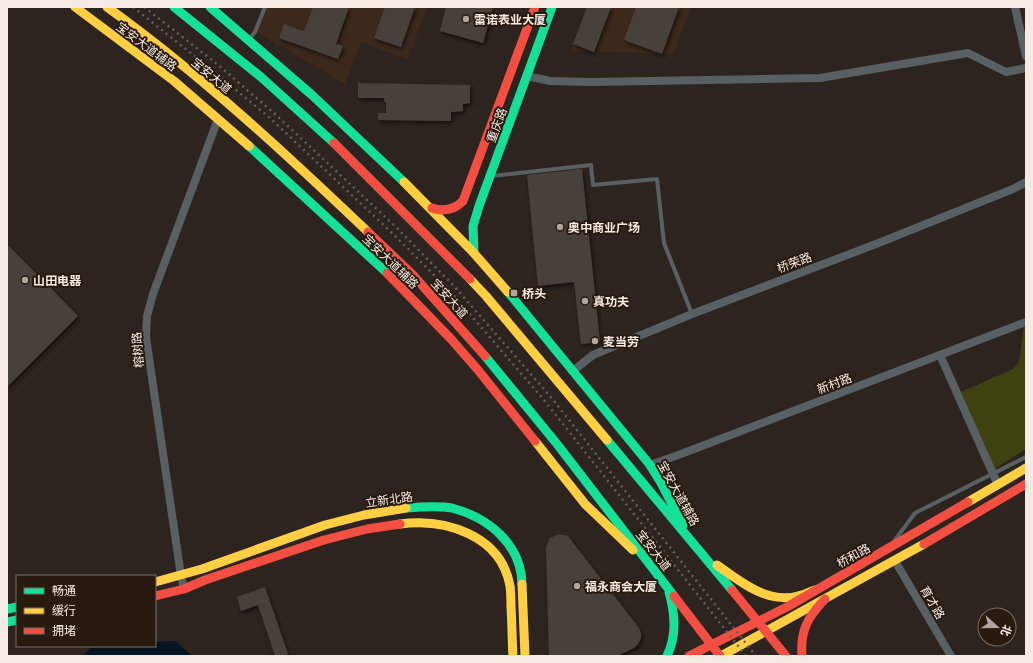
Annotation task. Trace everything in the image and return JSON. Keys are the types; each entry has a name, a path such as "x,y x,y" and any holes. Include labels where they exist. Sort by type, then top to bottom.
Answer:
{"main road":[{"name":"宝安大道辅路","path":"75,7 174,81 271,166 382,268 450,338 478,370 585,504 654,569"},
{"name":"宝安大道","path":"107,7 136,28 208,87 296,163 412,274 500,373 562,450 721,656"},
{"path":"174,7 261,77 322,131 475,284 582,409 786,656"},
{"path":"182,7 192,20"},
{"name":"宝安大道辅路","path":"210,7 274,60 367,144 474,253 574,370 650,465 693,543"},
{"name":"重庆路","path":"431,208 438,211 451,210 458,207 463,201 536,7"},
{"name":"重庆路","path":"474,253 473,226 478,206 552,7"},
{"path":"488,136 503,141"},
{"name":"桥和路","path":"689,656 758,622 888,549 1026,468"},
{"path":"721,656 895,561 1026,484"},
{"name":"立新北路","path":"156,582 181,576 241,556 325,525 364,515 415,507 451,508 466,513 486,523 504,536 515,553 520,564 522,578 525,656"},
{"path":"156,596 184,589 205,580 324,540 367,529 415,522 444,525 456,528 478,538 496,554 504,566 510,586 513,656"},
{"path":"705,557 751,588 775,597 795,597 815,590"},
{"path":"667,586 672,602 674,617 674,632 667,656"},
{"path":"802,656 802,630 813,612 826,599"}],"street":[{"path":"1015,7 1026,56"},
{"path":"527,76 550,81 593,82 820,78 968,53 1006,72 1026,68"},
{"name":"榕树路","path":"184,589 146,337 147,316 153,294 218,119"},
{"name":"桥荣路","path":"574,370 593,354 692,314 876,244 1013,189 1026,182"},
{"name":"新村路","path":"650,465 1026,322"},
{"path":"940,355 998,485"},
{"name":"育才路","path":"895,561 951,656"}],"lane":[{"path":"249,39 255,32 265,7"},
{"path":"490,176 591,165 593,185 657,179 664,243 692,314"},
{"path":"888,549 915,513 1026,457"}],"shaded area":[{"path":"267,7 427,7 408,59 361,42 345,84 257,32"},
{"path":"586,7 691,7 673,54 571,51"},
{"path":"1026,325 1026,449 994,469 961,392 1013,369 1019,362 1024,327"}],"water":[{"path":"176,641 192,656 83,656 91,647 156,647 156,642"}],"building":[{"path":"313,7 349,7 336,44 343,46 338,59 279,38 284,24 304,31"},
{"path":"385,7 415,7 401,47 374,38"},
{"name":"雷诺表业大厦","path":"446,7 493,7 483,43 440,31"},
{"path":"587,7 611,7 594,52 573,44"},
{"path":"636,7 679,7 662,54 624,40"},
{"path":"358,83 470,85 470,103 463,104 463,111 451,112 451,121 378,120 378,113 386,113 386,102 384,102 384,98 358,98"},
{"name":"奥中商业广场","path":"582,169 600,342 581,344 574,282 538,286 527,175"},
{"name":"山田电器","path":"7,244 78,316 8,386 7,385"},
{"name":"福永商会大厦","path":"559,534 568,536 639,628 641,638 634,648 617,656 549,656 546,547 550,538"},
{"path":"265,587 288,654 284,656 275,656 258,605 241,611 237,597"}],"railway":[{"path":"133,7 271,119 391,232 449,290 544,400 746,656"},
{"path":"144,7 217,64 275,114 396,227 454,286 550,396 756,656"}],"traffic: fast":[{"path":"174,7 261,77 334,143"},
{"path":"210,7 312,95 404,182"},
{"path":"474,253 473,226 479,206 552,7"},
{"path":"249,146 387,273"},
{"path":"508,292 650,465 683,525"},
{"path":"485,356 557,444 674,596"},
{"path":"607,440 732,590"},
{"path":"406,508 452,508 466,512 478,518 490,526 509,545 516,557 522,584"},
{"path":"667,656 674,632 674,616 669,592"},
{"path":"7,609 16,607"},
{"path":"7,622 16,620"}],"traffic: slow":[{"path":"75,7 174,81 249,146"},
{"path":"107,7 209,87 368,232"},
{"path":"404,182 472,251 508,292"},
{"path":"470,279 607,440"},
{"path":"535,441 585,504 633,550"},
{"path":"968,502 1026,468"},
{"path":"156,582 202,569 325,525 364,515 406,508"},
{"path":"400,524 435,524 452,528 483,542 495,554 505,568 510,586 513,656"},
{"path":"721,656 924,544"},
{"path":"717,565 755,590 776,597 787,598 815,590"},
{"path":"522,584 525,656"}],"traffic: jam":[{"path":"432,208 445,210 452,208 463,201 535,7"},
{"path":"334,143 470,279"},
{"path":"368,232 412,274 485,356"},
{"path":"387,273 451,339 535,441"},
{"path":"924,544 1026,484"},
{"path":"689,656 787,607 968,502"},
{"path":"156,596 184,589 205,580 324,540 367,529 400,524"},
{"path":"732,590 786,656"},
{"path":"674,596 720,656"},
{"path":"802,656 802,639 806,624 825,599"}],"place":[{"name":"雷诺表业大厦","path":"466,19"},
{"name":"奥中商业广场","path":"560,227"},
{"name":"山田电器","path":"25,280"},
{"name":"桥头","path":"514,293"},
{"name":"真功夫","path":"585,301"},
{"name":"麦当劳","path":"595,341"},
{"name":"福永商会大厦","path":"577,586"}]}
